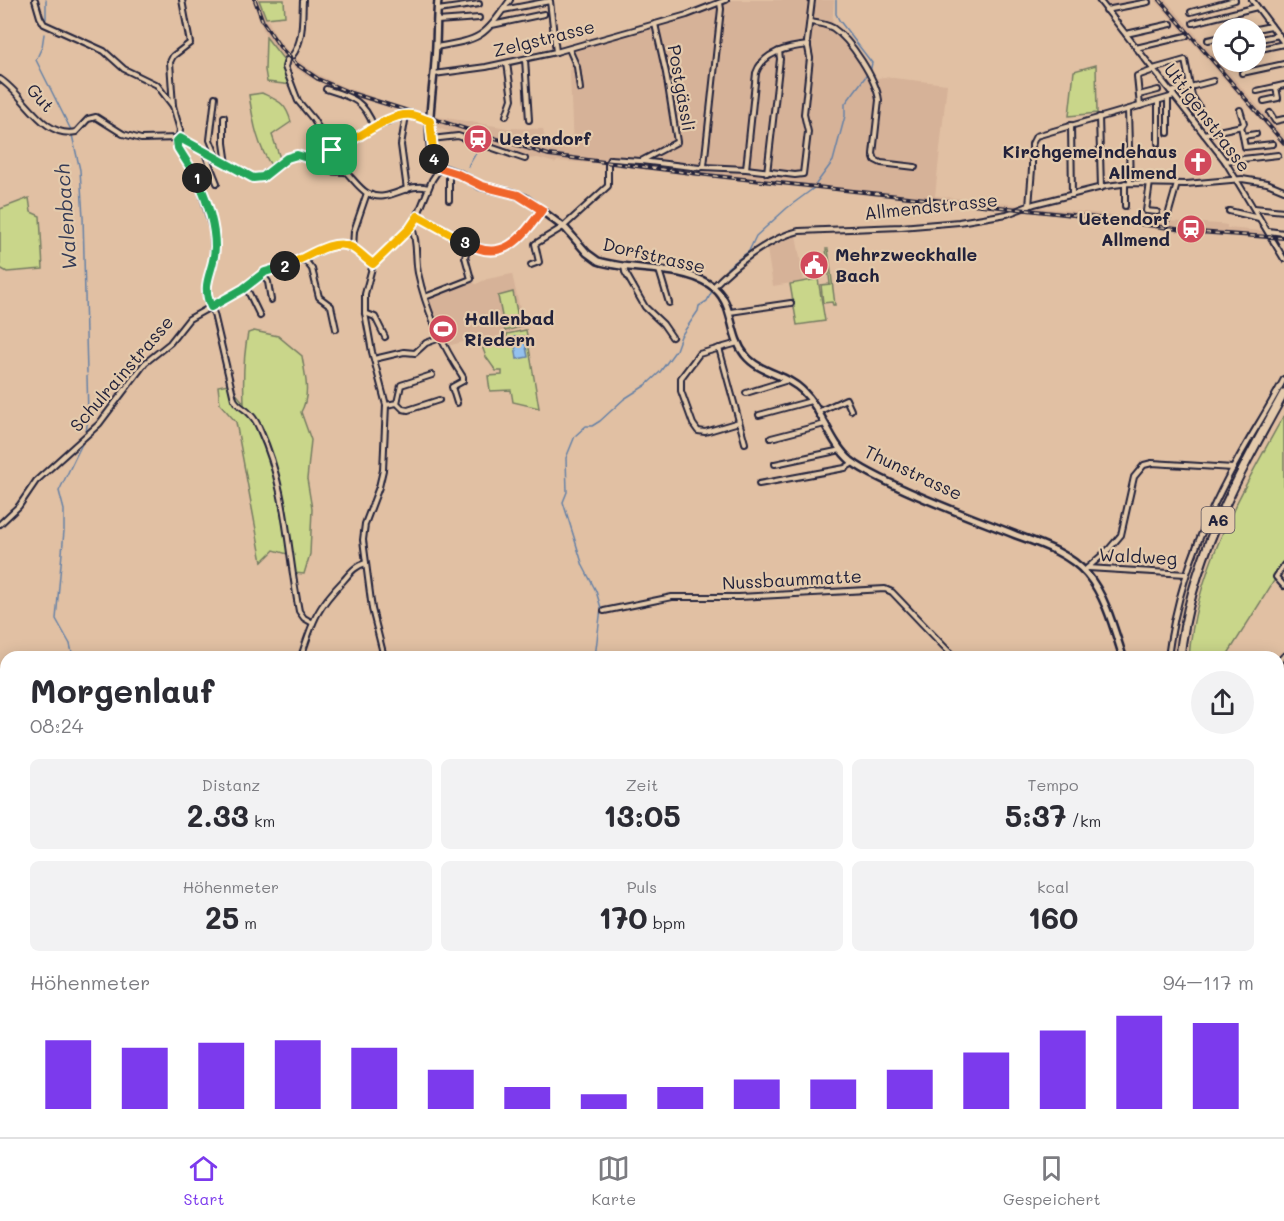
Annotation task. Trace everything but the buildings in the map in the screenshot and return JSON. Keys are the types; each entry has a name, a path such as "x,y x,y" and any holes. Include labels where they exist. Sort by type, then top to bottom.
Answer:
{"highway":[{"name":"A6","path":"1183,651 1192,592 1215,528 1245,465 1284,393"},
{"name":"A6","path":"1183,651 1196,594 1213,544 1242,480 1284,402"}],"main road":[{"path":"438,0 430,121 434,160 440,168"},
{"name":"Dorfstrasse","path":"440,168 482,186 518,195 563,227 596,260 695,278 713,287"},
{"name":"Thunstrasse","path":"713,287 722,296 730,312 738,343 751,362 802,389 841,450 853,463 913,494 1055,550 1085,569 1101,599 1121,651"}],"street":[{"path":"35,0 40,17 46,25 104,51 124,69 157,85 173,106 180,130 178,148 193,170 200,186 213,231 214,260 206,290 234,399 238,406 249,413 259,427 280,490 299,611 303,618 311,622"},
{"path":"173,106 171,59 190,43 182,0"},
{"path":"292,56 296,50 301,29 303,0"},
{"path":"436,47 476,39 492,25 510,0"},
{"name":"Zelgstrasse","path":"434,74 507,63 569,49 726,0"},
{"path":"531,265 539,262 535,244 563,227 608,186 610,159 746,169 767,173 795,175 803,173 808,132 804,114 810,58 808,45 812,0"},
{"name":"Uttigenstrasse","path":"1099,0 1225,161 1284,259"},
{"path":"1191,12 1235,0"},
{"path":"1252,0 1284,43 1266,48"},
{"path":"503,10 550,1 556,52"},
{"path":"1106,10 1148,2"},
{"path":"703,167 720,3"},
{"path":"437,10 479,4"},
{"path":"1193,23 1257,7"},
{"path":"492,25 544,14"},
{"path":"436,21 479,18"},
{"path":"810,22 826,25 837,32 860,58 876,88 879,100 873,154 875,160 881,163 915,167"},
{"name":"Postgässli","path":"641,161 677,142 678,138 655,24"},
{"path":"1126,34 1171,24"},
{"path":"1266,27 1271,26"},
{"path":"1266,38 1279,35"},
{"path":"1136,48 1186,36"},
{"path":"1208,40 1212,39"},
{"path":"746,169 756,73 761,63 779,51 808,45"},
{"path":"569,49 577,69 580,89"},
{"path":"767,173 779,51"},
{"path":"525,59 529,120"},
{"path":"287,60 285,66 298,101 313,119 332,150"},
{"path":"1140,106 1137,76 1185,60 1192,97 1199,107"},
{"path":"507,63 512,99 507,116"},
{"path":"1242,73 1284,64"},
{"name":"Gut","path":"0,79 13,89 46,126 61,133 76,132 88,119 96,117 123,134 141,139 180,138"},
{"path":"1171,92 1214,81"},
{"path":"1257,91 1284,85"},
{"path":"1264,101 1278,98 1276,87"},
{"path":"326,89 356,100 369,115 374,127"},
{"path":"1139,95 1158,90"},
{"path":"167,96 173,94"},
{"path":"1029,206 1032,144 1034,138 1039,134 1174,96"},
{"path":"215,97 210,140 219,160"},
{"path":"1168,99 1168,133"},
{"path":"1158,101 1158,143"},
{"path":"1125,206 1128,183 1128,110"},
{"path":"1240,110 1244,123 1241,126 1243,145 1246,147 1273,144"},
{"path":"1270,113 1275,121 1284,119"},
{"path":"307,158 343,146 374,127 406,115 430,121"},
{"path":"406,115 401,145 407,190"},
{"path":"224,117 227,165"},
{"path":"1100,117 1101,188"},
{"path":"1071,125 1072,195"},
{"path":"1204,134 1241,126"},
{"path":"1243,136 1256,134"},
{"path":"431,139 458,136 525,159"},
{"path":"180,138 249,178 266,175 287,158 297,155 307,158 324,170 348,173 367,193 385,196 419,186 428,188"},
{"path":"205,152 217,183"},
{"path":"1225,161 1278,155"},
{"path":"383,651 370,597 363,540 364,524 379,488 386,405 365,313 365,294 373,264 418,216 428,188 440,168"},
{"path":"449,171 449,200"},
{"name":"Allmendstrasse","path":"713,287 727,272 755,253 795,232 948,224 1008,214 1029,206 1128,183 1176,184 1237,179 1264,182 1284,190"},
{"path":"1150,182 1146,211 1157,212"},
{"path":"1167,219 1176,184"},
{"path":"367,193 354,231 353,248 373,264"},
{"path":"1253,208 1284,211"},
{"path":"418,216 472,246 496,250 507,248 522,236 542,210"},
{"path":"1229,211 1260,218"},
{"path":"411,226 415,239 417,268 440,338 463,377 463,381 452,387 457,403"},
{"path":"406,231 415,239"},
{"path":"1268,231 1284,234"},
{"name":"Schulrainstrasse","path":"0,524 2,518 19,506 36,481 99,424 145,363 170,343 189,319 246,287 262,274 304,259 333,245 340,244 353,248"},
{"path":"426,297 471,279 465,257 467,249 472,246"},
{"path":"304,259 312,269 319,297 331,306 336,329"},
{"path":"624,265 625,272 645,307 663,324 672,337"},
{"path":"659,270 669,303"},
{"path":"262,274 268,282 271,300"},
{"path":"246,287 260,316"},
{"path":"730,312 791,303"},
{"path":"365,313 375,317 385,337"},
{"path":"374,359 401,353 415,353 426,343 440,338"},
{"path":"738,343 701,353 695,357 681,378 681,391 693,424 698,431 705,432 739,422"},
{"path":"719,348 745,443"},
{"path":"397,403 401,385 432,375"},
{"path":"1169,651 1173,623 1186,574 1204,525 1233,468 1284,379"},
{"path":"746,393 788,380"},
{"path":"818,412 846,399 851,410"},
{"path":"397,403 403,409 408,410 439,400"},
{"path":"759,415 811,401"},
{"path":"386,405 397,403"},
{"path":"771,438 825,424"},
{"path":"775,464 841,450"},
{"path":"759,484 845,468 853,463"},
{"path":"1085,569 1109,549 1121,535 1134,477 1144,465 1233,468"},
{"path":"303,651 311,622 329,596 356,567 366,563"},
{"path":"1284,565 1276,578 1284,586"},
{"name":"Waldweg","path":"1085,569 1186,574"},
{"name":"Nussbaummatte","path":"604,611 668,598 740,597 885,589 892,592 948,651"}],"shaded area":[{"path":"252,0 259,0 276,37 295,58 317,74 342,86 401,107 434,114 434,116 508,128 543,129 545,141 573,149 569,49 687,15 726,0 834,0 832,26 839,32 872,79 884,77 947,84 935,196 1166,221 1220,224 1227,225 1227,228 1284,233 1284,239 1215,235 1028,211 688,175 606,164 557,161 556,163 538,158 525,159 430,125 428,119 367,101 310,78 284,60 266,37"},
{"path":"1099,0 1155,0 1106,10"},
{"path":"1155,0 1166,0 1212,53 1212,65"},
{"path":"1218,72 1228,72 1284,136 1284,147"},
{"path":"796,235 804,281 773,286 767,249"},
{"path":"512,274 524,327 486,340 473,348 467,341 447,346 428,298 471,281 476,284 487,279"}],"green space":[{"path":"259,0 284,0 285,16 266,18"},
{"path":"266,37 284,60 293,85 267,82"},
{"path":"1096,65 1097,113 1069,116 1074,71"},
{"path":"262,93 281,103 291,122 272,135 281,161 273,168 259,142 249,95"},
{"path":"29,198 31,212 40,216 43,269 7,272 0,268 0,209"},
{"path":"826,249 828,249 835,305 832,302 823,303 821,285 830,284"},
{"path":"818,279 825,321 797,325 790,284"},
{"path":"513,292 520,327 505,331 498,296"},
{"path":"526,330 539,408 513,402 511,390 490,391 488,376 502,375 502,371 496,371 486,357 482,346 489,341 507,337 507,334"},
{"path":"254,331 278,336 302,356 307,392 301,412 311,440 307,479 312,509 310,554 304,574 294,573 291,555 274,550 262,562 236,422 220,404 218,386 228,384 244,403 245,351 248,333"},
{"path":"1284,415 1284,565 1230,651 1190,651 1193,624 1211,562 1252,472"}],"water":[{"path":"524,336 528,357 517,359 514,337"}],"waterway":[{"path":"46,0 46,19"},
{"path":"836,0 836,14 872,63 870,72"},
{"name":"Walenbach","path":"44,34 42,47 36,60 71,130"},
{"path":"816,184 833,161 845,116 845,104 866,76"},
{"name":"Walenbach","path":"72,135 80,170 83,217 87,373"},
{"path":"468,167 480,146"},
{"path":"727,268 749,251 756,236 787,208 814,188"},
{"path":"596,651 601,608 596,591 583,566 563,502 567,492 566,458 575,436 586,426 592,426 600,421 624,399 646,385 660,372 676,350 681,336 699,306 707,301 712,291"},
{"path":"86,434 87,376"},
{"name":"Walenbach","path":"72,651 56,619 64,531 64,510 59,491 82,444"}],"railway":[{"path":"255,0 263,22 280,47 296,64 318,79 351,93 549,155 707,175 1082,216 1198,232 1284,238"},
{"path":"1160,0 1284,143"}],"place":[{"name":"Uetendorf","path":"478,139"},
{"name":"Kirchgemeindehaus Allmend","path":"1198,162"},
{"name":"Uetendorf Allmend","path":"1191,229"},
{"name":"Mehrzweckhalle Bach","path":"814,265"},
{"name":"Hallenbad Riedern","path":"443,329"}],"route":[{"path":"400,116 415,116 430,121 433,155 437,166 475,184 518,195 542,210 516,242 502,250 472,246 418,216 410,228 373,264 353,248 340,244 333,245 298,261 265,272 243,289 211,307 206,287 214,260 213,231 200,186 193,170 178,148 177,141 180,138 249,178 263,177 287,158 297,155 307,158 332,150 400,116"}]}
